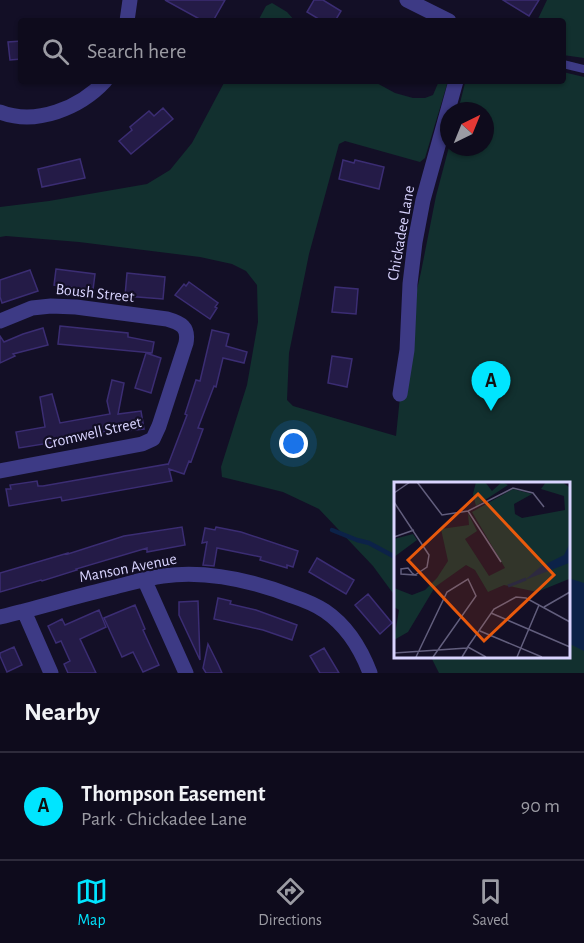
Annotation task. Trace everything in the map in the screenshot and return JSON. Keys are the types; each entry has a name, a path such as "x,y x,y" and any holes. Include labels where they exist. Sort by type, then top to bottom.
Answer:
{"street":[{"path":"127,18 130,0"},
{"path":"407,0 443,18"},
{"path":"0,111 22,117 53,113 77,103 102,84"},
{"name":"Chickadee Lane","path":"400,394 407,350 410,284 415,242 423,200 455,84"},
{"name":"Boush Street","path":"0,321 32,308 76,307 167,319 186,330"},
{"name":"Cromwell Street","path":"0,471 142,444 153,439 186,343 186,330"},
{"name":"Manson Avenue","path":"0,617 144,579 181,574 212,576 245,581 286,594 324,610 353,639 370,673"},
{"path":"144,579 186,673"},
{"path":"24,611 51,673"}],"lane":[{"path":"566,65 584,69"}],"green space":[{"path":"547,0 584,0 584,58 566,55 566,18 538,18"},
{"path":"272,3 292,18 260,18 266,6"},
{"path":"566,73 584,77 584,673 439,673 432,658 569,658 569,482 394,482 394,595 373,566 319,509 283,492 222,477 221,467 247,385 258,322 257,285 246,271 232,264 200,257 79,242 0,237 0,207 147,184 170,170 192,143 223,84 378,84 395,93 413,98 425,98 433,95 438,84 447,84 425,158 420,162 345,141 339,144 309,254 289,353 287,400 293,406 396,436 406,338 447,156 494,156 494,102 460,102 465,84 566,84"}],"water":[{"path":"569,578 584,583 584,651 569,644"}],"building":[{"path":"165,0 225,0 215,18 198,18"},
{"path":"314,0 323,0 341,11 337,18 317,18 307,12"},
{"path":"503,0 539,0 529,16"},
{"path":"18,41 18,59 10,60 8,42"},
{"path":"163,108 173,119 131,154 119,141 132,130 130,127 149,111 154,116"},
{"path":"80,159 85,178 42,187 38,169"},
{"path":"343,160 354,163 355,160 384,167 379,189 339,179"},
{"path":"56,269 95,274 93,290 54,285"},
{"path":"30,270 38,291 2,303 0,280"},
{"path":"127,273 165,277 163,299 125,296"},
{"path":"189,282 218,303 210,319 175,295 184,284 186,286"},
{"path":"335,287 358,289 356,314 332,312"},
{"path":"60,326 128,333 128,337 154,342 152,353 58,344"},
{"path":"43,328 48,345 13,354 15,356 0,363 0,336 4,342"},
{"path":"212,330 229,334 226,346 247,352 244,363 223,358 216,387 214,386 198,428 203,429 184,474 169,469 172,481 62,501 61,497 9,506 6,489 11,489 10,485 37,481 38,486 43,486 168,465 187,415 185,414 196,380 200,381"},
{"path":"146,353 161,358 151,393 135,388"},
{"path":"332,356 352,359 347,387 328,383"},
{"path":"112,380 124,383 118,414 141,411 144,429 115,430 115,432 114,430 19,448 16,432 45,427 40,397 52,394 60,423 110,414 107,401"},
{"path":"182,527 185,545 147,552 147,548 0,592 0,573 124,536"},
{"path":"216,527 241,532 298,551 293,567 287,565 287,568 260,560 261,557 217,548 214,566 203,565 207,542 202,543 205,528 215,530"},
{"path":"317,558 354,580 346,594 309,572"},
{"path":"368,594 392,623 380,634 355,605"},
{"path":"218,598 297,625 292,640 263,630 214,619"},
{"path":"198,601 200,660 179,615 179,602"},
{"path":"135,605 145,629 143,630 159,665 143,672 133,652 122,657 104,618"},
{"path":"99,610 106,627 80,639 96,673 68,673 64,664 70,661 61,641 56,643 48,626 62,619 65,625"},
{"path":"208,644 222,673 206,673 203,668"},
{"path":"14,647 22,665 7,672 0,653"},
{"path":"324,648 339,673 320,673 310,656"}],"waterway":[{"path":"332,530 369,543 394,556"}],"place":[{"name":"Thompson Easement","path":"491,411"}]}
